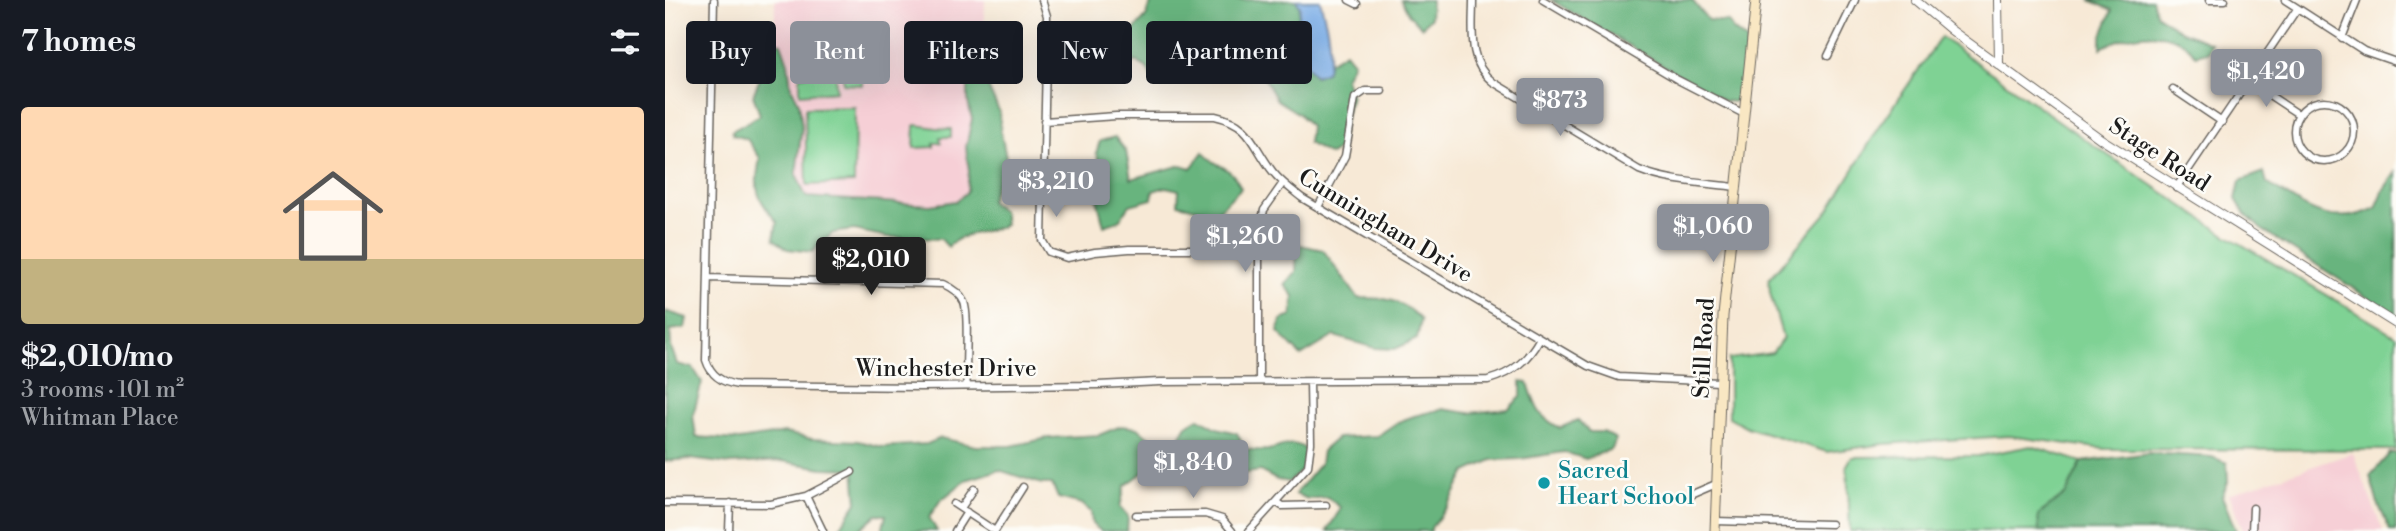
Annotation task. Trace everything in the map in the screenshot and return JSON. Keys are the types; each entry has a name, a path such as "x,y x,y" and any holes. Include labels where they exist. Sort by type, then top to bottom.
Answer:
{"main road":[{"name":"Still Road","path":"1715,526 1723,316 1756,0"}],"street":[{"name":"Winchester Drive","path":"714,0 706,360 713,374 723,382 738,385 967,386 1488,380 1515,369 1527,359 1540,338"},
{"path":"1042,0 1047,16 1042,240 1049,252 1066,258 1129,249 1259,249"},
{"path":"1349,0 1357,4"},
{"path":"1473,0 1475,58 1481,71 1493,82 1639,170 1653,176 1736,187"},
{"path":"1543,0 1678,80 1744,114"},
{"path":"1828,56 1855,0"},
{"name":"Stage Road","path":"1915,0 1951,30 2084,127 2176,188 2396,324"},
{"path":"1998,0 1999,63"},
{"path":"2209,0 2225,0"},
{"path":"2285,0 2364,51 2396,62"},
{"path":"2342,38 2357,0"},
{"path":"2176,188 2297,9"},
{"path":"2248,80 2298,114"},
{"path":"2173,89 2222,122"},
{"path":"1318,207 1345,156 1355,98 1365,91 1382,91"},
{"path":"2321,102 2339,106 2351,118 2354,127 2351,144 2339,157 2332,160 2322,161 2308,156 2295,141 2298,114 2321,102"},
{"name":"Cunningham Drive","path":"1044,121 1151,116 1227,118 1250,134 1283,183 1318,207 1588,366 1619,377 1719,382"},
{"path":"1259,382 1259,234 1264,210 1283,183"},
{"path":"708,278 943,285 959,294 966,313 964,366 967,386"},
{"path":"1249,531 1304,472 1310,460 1310,382"},
{"path":"665,503 771,504 806,496 852,472"},
{"path":"1688,496 1716,484"},
{"path":"954,504 995,531 1023,487"},
{"path":"955,531 975,489"},
{"path":"806,496 823,531"},
{"path":"1276,502 1282,506 1326,505"},
{"path":"729,531 730,503"},
{"path":"2252,531 2253,508"},
{"path":"1136,515 1205,514 1222,519 1232,531"},
{"path":"1715,526 1831,524"}],"shaded area":[{"path":"775,0 985,0 984,21 904,21 904,84 983,84 979,212 773,213"},
{"path":"2353,453 2383,531 2243,531 2229,494"}],"green space":[{"path":"1152,0 1296,0 1300,7 1298,21 1146,21 1146,67 1135,61 1132,64 1132,30 1146,17"},
{"path":"1401,0 1431,0 1430,18 1422,27 1409,15"},
{"path":"1551,0 1692,0 1708,20 1728,22 1733,30 1747,41 1741,95 1734,102 1724,101"},
{"path":"2090,0 2152,0 2157,15 2182,31 2211,43 2208,52 2196,55 2178,40 2159,35 2128,37 2101,48 2101,38 2112,10"},
{"path":"1941,37 2224,234 2396,336 2396,450 2105,449 2009,436 1884,444 1827,452 1747,427 1729,417 1729,359 1772,353 1783,338 1770,293 1769,279 1828,211 1880,126"},
{"path":"776,42 781,43 788,63 790,84 799,103 802,127 796,174 806,197 930,205 956,201 967,192 969,171 966,147 972,119 968,84 989,84 999,111 1006,157 990,201 1003,211 1005,225 967,235 948,247 941,239 887,237 854,230 833,233 812,252 787,249 774,239 777,222 760,199 757,178 760,158 747,139 733,135 732,131 760,115 753,95 758,84 776,84"},
{"path":"1345,52 1353,62 1345,78 1351,96 1343,126 1341,148 1330,155 1308,143 1310,126 1299,114 1277,100 1268,84 1312,84 1312,72 1315,76 1326,72 1329,62"},
{"path":"800,84 836,84 836,91 800,94"},
{"path":"855,107 854,183 807,185 805,108"},
{"path":"915,125 951,129 951,137 940,137 941,143 934,143 934,147 914,148"},
{"path":"1115,137 1126,151 1131,179 1182,165 1191,168 1203,152 1228,170 1241,188 1216,213 1212,229 1204,210 1178,204 1179,190 1166,187 1153,191 1152,199 1130,205 1119,221 1104,226 1097,199 1101,166 1096,153 1100,141"},
{"path":"2264,172 2267,183 2306,207 2331,216 2345,217 2376,208 2384,189 2396,172 2396,316 2261,229 2245,214 2236,199 2240,181"},
{"path":"1296,244 1323,250 1358,298 1393,301 1406,307 1421,320 1417,339 1395,349 1375,348 1334,336 1301,356 1278,332 1281,320 1292,316 1294,296 1285,285 1296,272"},
{"path":"665,311 687,318 685,328 670,330 671,347 677,364 693,368 702,382 693,415 696,437 739,440 785,433 812,439 858,441 882,447 927,444 941,438 976,446 1011,446 1048,438 1099,435 1121,426 1138,428 1157,444 1178,440 1187,425 1199,418 1217,428 1237,433 1245,449 1265,450 1293,444 1302,447 1306,450 1304,468 1289,482 1277,480 1260,471 1227,476 1186,475 1149,468 1125,486 1120,507 1128,516 1127,531 1101,531 1092,524 1091,512 1082,504 1058,498 1052,484 1042,484 999,470 966,480 940,501 929,517 937,531 882,531 886,515 876,515 860,529 841,531 840,528 857,502 854,469 822,468 782,461 730,464 690,459 665,461"},
{"path":"1521,382 1528,383 1536,405 1546,419 1560,428 1578,420 1589,432 1603,432 1616,439 1612,449 1586,459 1564,452 1492,460 1466,472 1431,531 1327,531 1341,508 1327,497 1308,499 1295,494 1320,464 1322,451 1337,438 1377,436 1398,422 1442,409 1469,413 1508,409 1521,397"},
{"path":"2031,446 2082,462 2066,494 2039,515 2039,531 1850,531 1847,465 1852,457 1978,456"},
{"path":"2149,453 2212,457 2227,463 2228,482 2222,496 2236,531 2039,531 2038,515 2066,494 2082,462"},
{"path":"2390,453 2396,453 2396,531 2390,531 2370,476"}],"water":[{"path":"1296,0 1320,0 1325,17 1329,45 1328,63 1326,72 1315,76 1312,72 1312,21 1298,21 1300,7"}],"place":[{"name":"Sacred Heart School","path":"1544,483"}]}
